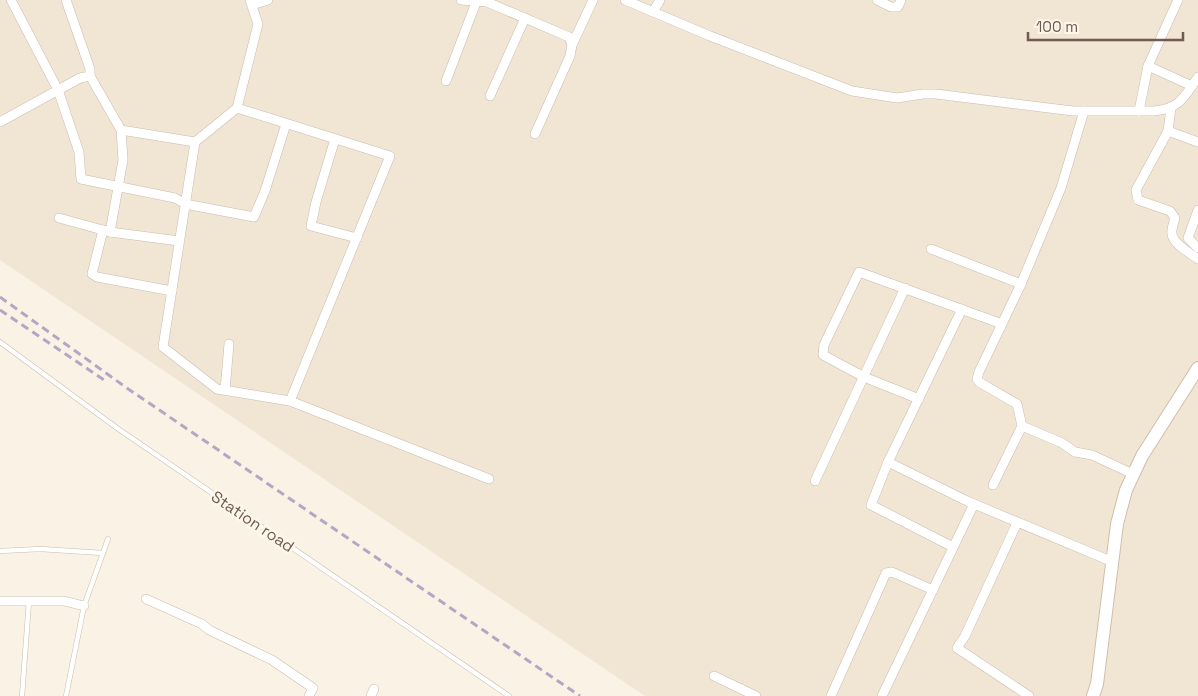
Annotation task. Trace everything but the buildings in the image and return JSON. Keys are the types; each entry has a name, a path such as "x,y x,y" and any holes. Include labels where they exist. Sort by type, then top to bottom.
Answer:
{"street":[{"path":"10,0 58,90 79,152 81,178 175,198 185,204 254,217 266,191 286,124"},
{"path":"66,0 90,69 90,76 121,130 123,160 118,186 107,231 92,274 97,277 172,291"},
{"path":"268,0 251,2 258,24 238,108 195,142 163,347 217,388 290,401 489,479"},
{"path":"461,0 487,2 569,37 572,45"},
{"path":"535,134 570,56 572,45 594,0"},
{"path":"624,0 710,36 852,91 898,98 936,94 1042,108 1084,111 1166,110 1185,96 1198,77"},
{"path":"653,12 660,0"},
{"path":"877,0 890,7 898,7 901,0"},
{"path":"1139,111 1148,66 1178,0"},
{"path":"446,81 477,1"},
{"path":"490,96 525,18"},
{"path":"1148,66 1192,86"},
{"path":"0,122 80,78 90,76"},
{"path":"238,108 390,156 290,401"},
{"path":"1171,108 1168,131 1136,190 1138,200 1170,211 1175,218 1171,233 1173,238 1198,259"},
{"path":"993,485 1022,426 1017,404 1004,395 988,388 977,379 1021,284 1061,188 1084,111"},
{"path":"121,130 195,142"},
{"path":"1168,131 1198,142"},
{"path":"335,139 316,202 311,226 356,238"},
{"path":"1198,210 1188,238 1198,248"},
{"path":"59,218 107,231 179,241"},
{"path":"931,249 1021,284"},
{"path":"919,399 864,377 823,355 824,345 859,272 1002,324"},
{"path":"814,481 905,288"},
{"path":"953,547 871,505 888,462 962,309"},
{"path":"226,390 229,344"},
{"path":"1093,696 1097,684 1117,524 1126,490 1142,456 1198,368"},
{"path":"1022,426 1062,443 1075,452 1092,454 1133,474"},
{"path":"888,462 974,504 1113,562"},
{"path":"882,696 974,504"},
{"path":"1017,522 965,636 957,648 1029,696"},
{"path":"830,696 886,573 892,572 933,590"},
{"path":"146,599 202,624 209,630 272,660 313,688 309,696"},
{"path":"0,601 64,601 84,606"},
{"path":"714,676 756,696"}],"lane":[{"name":"Station road","path":"0,342 116,428 509,696"},
{"path":"66,696 84,606 108,539"},
{"path":"0,551 40,549 103,553"},
{"path":"22,696 29,601"}],"shaded area":[{"path":"0,0 1198,0 1198,696 645,696 0,260"}],"railway":[{"path":"0,297 124,386 580,696"},
{"path":"0,310 107,382"}]}
